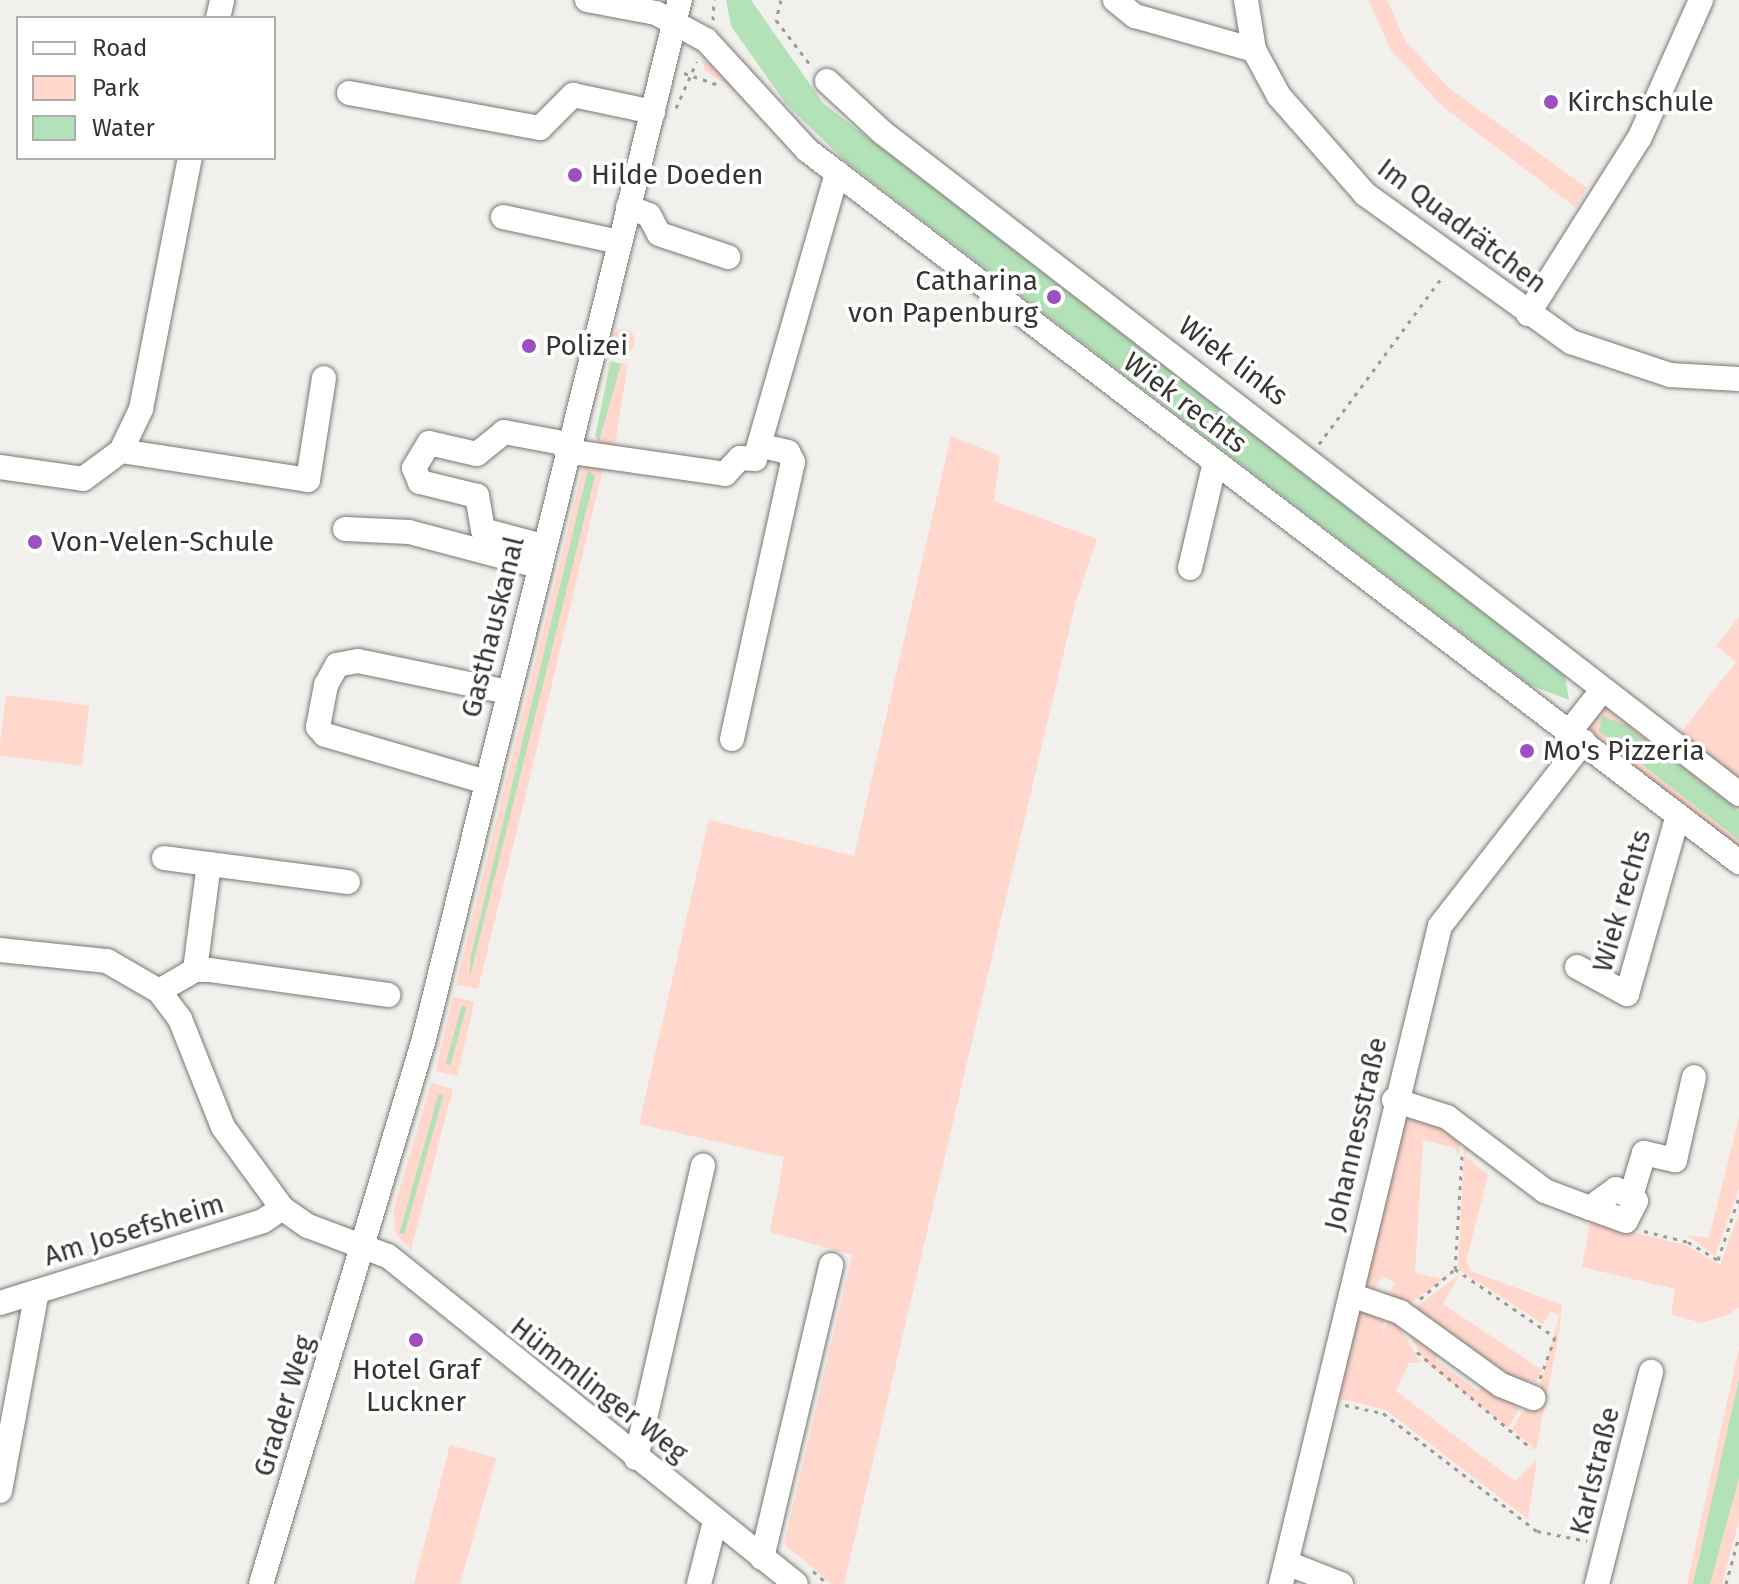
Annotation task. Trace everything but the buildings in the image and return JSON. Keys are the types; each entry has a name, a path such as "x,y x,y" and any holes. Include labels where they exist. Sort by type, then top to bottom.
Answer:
{"street":[{"path":"587,0 680,7"},
{"path":"1115,0 1135,16 1254,50"},
{"name":"Im Quadrätchen","path":"1246,0 1254,50 1314,143 1365,194 1571,342 1670,375 1739,379"},
{"path":"1528,314 1626,163 1689,12 1701,0"},
{"name":"Gasthauskanal","path":"364,1246 486,782 567,447 680,7"},
{"name":"Wiek rechts","path":"680,7 779,122 837,173 1739,862"},
{"name":"Wiek links","path":"827,81 882,132 1310,456 1739,794"},
{"path":"349,93 540,128 573,95 653,112"},
{"path":"0,467 83,479 121,451 141,409 190,160"},
{"path":"541,556 483,530 477,496 420,482 414,468 429,443 477,454 504,432 567,447 725,474 740,458 755,459 763,446 837,173"},
{"path":"628,207 649,215 659,234 728,257"},
{"path":"503,217 620,242"},
{"path":"121,451 308,480 324,378"},
{"path":"732,739 793,462 788,452 763,446"},
{"path":"1190,568 1215,462"},
{"path":"345,529 409,532 541,556"},
{"path":"486,782 325,735 318,727 326,685 337,665 358,661 508,692"},
{"path":"1577,736 1603,689"},
{"name":"Johannesstraße","path":"1284,1574 1394,1100 1440,926 1577,736"},
{"name":"Wiek rechts","path":"1577,967 1627,994 1678,815"},
{"path":"164,858 348,882"},
{"path":"195,970 209,864"},
{"path":"0,950 107,961 159,991 180,1019 223,1127 282,1208"},
{"path":"159,991 195,970 388,995"},
{"path":"1394,1100 1463,1128 1545,1191 1626,1221 1636,1210 1632,1193 1644,1153 1675,1160 1694,1077"},
{"path":"636,1458 703,1166"},
{"path":"1590,1208 1616,1189 1632,1193"},
{"name":"Hümmlinger Weg","path":"282,1208 364,1246 458,1309 483,1338 796,1584"},
{"name":"Am Josefsheim","path":"0,1303 263,1221 282,1208"},
{"name":"Grader Weg","path":"261,1584 364,1246"},
{"path":"762,1558 831,1265"},
{"path":"0,1491 37,1292"},
{"path":"1351,1295 1400,1312 1501,1385 1533,1398"},
{"name":"Karlstraße","path":"1597,1584 1651,1372"},
{"path":"699,1584 715,1521"},
{"path":"1284,1574 1341,1584"}],"path":[{"path":"781,0 776,20 786,39 827,81"},
{"path":"1310,456 1455,259"},
{"path":"1400,1312 1455,1269 1463,1128"},
{"path":"1626,1221 1718,1260 1739,1197"},
{"path":"1455,1269 1555,1337 1533,1398"},
{"path":"1416,1350 1532,1449"},
{"path":"1325,1400 1383,1413 1537,1531 1607,1545"},
{"path":"1726,1584 1739,1536"}],"green space":[{"path":"1368,0 1387,0 1406,42 1449,88 1587,188 1576,208 1441,105 1391,50"},
{"path":"702,60 722,71 742,94 705,71"},
{"path":"623,329 632,332 635,341 632,350 623,353 614,350 611,341 614,332"},
{"path":"609,361 628,364 614,451 595,448"},
{"path":"951,436 1000,456 994,501 1097,539 1076,601 844,1584 832,1584 784,1544 852,1255 770,1232 784,1157 639,1124 709,820 854,856"},
{"path":"584,464 603,468 478,989 456,985"},
{"path":"1739,617 1739,779 1681,732 1736,662 1716,646"},
{"path":"6,695 89,705 82,766 0,756"},
{"path":"1608,705 1739,803 1739,849 1591,734 1588,724"},
{"path":"453,997 474,1002 457,1076 436,1071"},
{"path":"431,1083 453,1089 411,1250 396,1234 393,1212"},
{"path":"1405,1114 1460,1133 1459,1157 1455,1148 1423,1140 1415,1273 1442,1279 1454,1271 1411,1303 1389,1295 1395,1282 1382,1276 1374,1291 1364,1281"},
{"path":"1739,1118 1739,1188 1715,1256 1687,1235 1709,1238"},
{"path":"1465,1137 1474,1143 1465,1156 1488,1175 1466,1262 1471,1271 1562,1305 1536,1450 1512,1429 1523,1411 1543,1402 1540,1384 1559,1316 1552,1311 1543,1324 1458,1269"},
{"path":"1739,1213 1739,1307 1730,1314 1701,1323 1671,1314 1675,1289 1582,1267 1590,1222 1686,1245 1720,1265"},
{"path":"1459,1275 1443,1304 1542,1370 1536,1382 1513,1380 1412,1310"},
{"path":"1360,1310 1386,1314 1381,1338 1389,1319 1396,1321 1421,1363 1409,1363 1396,1391 1515,1481 1537,1459 1528,1519 1386,1410 1337,1398"},
{"path":"1401,1320 1443,1349 1436,1360 1478,1391 1488,1381 1508,1396 1519,1409 1508,1428 1425,1362"},
{"path":"1739,1348 1739,1521 1722,1584 1687,1584"},
{"path":"450,1445 496,1458 460,1584 414,1584"}],"water":[{"path":"726,0 751,0 823,103 1565,676 1569,700 1530,685 845,161 786,104 731,26"},
{"path":"611,361 621,364 599,441 595,436"},
{"path":"588,470 595,476 469,980 471,955"},
{"path":"1602,716 1626,725 1739,811 1739,840 1599,731"},
{"path":"1739,1379 1739,1478 1710,1584 1693,1584"}],"waterway":[{"path":"618,352 624,332"},
{"path":"448,1062 463,1008"},
{"path":"402,1231 440,1096"}],"place":[{"name":"Kirchschule","path":"1551,102"},
{"name":"Hilde Doeden","path":"575,175"},
{"name":"Catharina von Papenburg","path":"1054,297"},
{"name":"Polizei","path":"529,346"},
{"name":"Von-Velen-Schule","path":"35,542"},
{"name":"Mo's Pizzeria","path":"1527,751"},
{"name":"Hotel Graf Luckner","path":"416,1340"}]}
